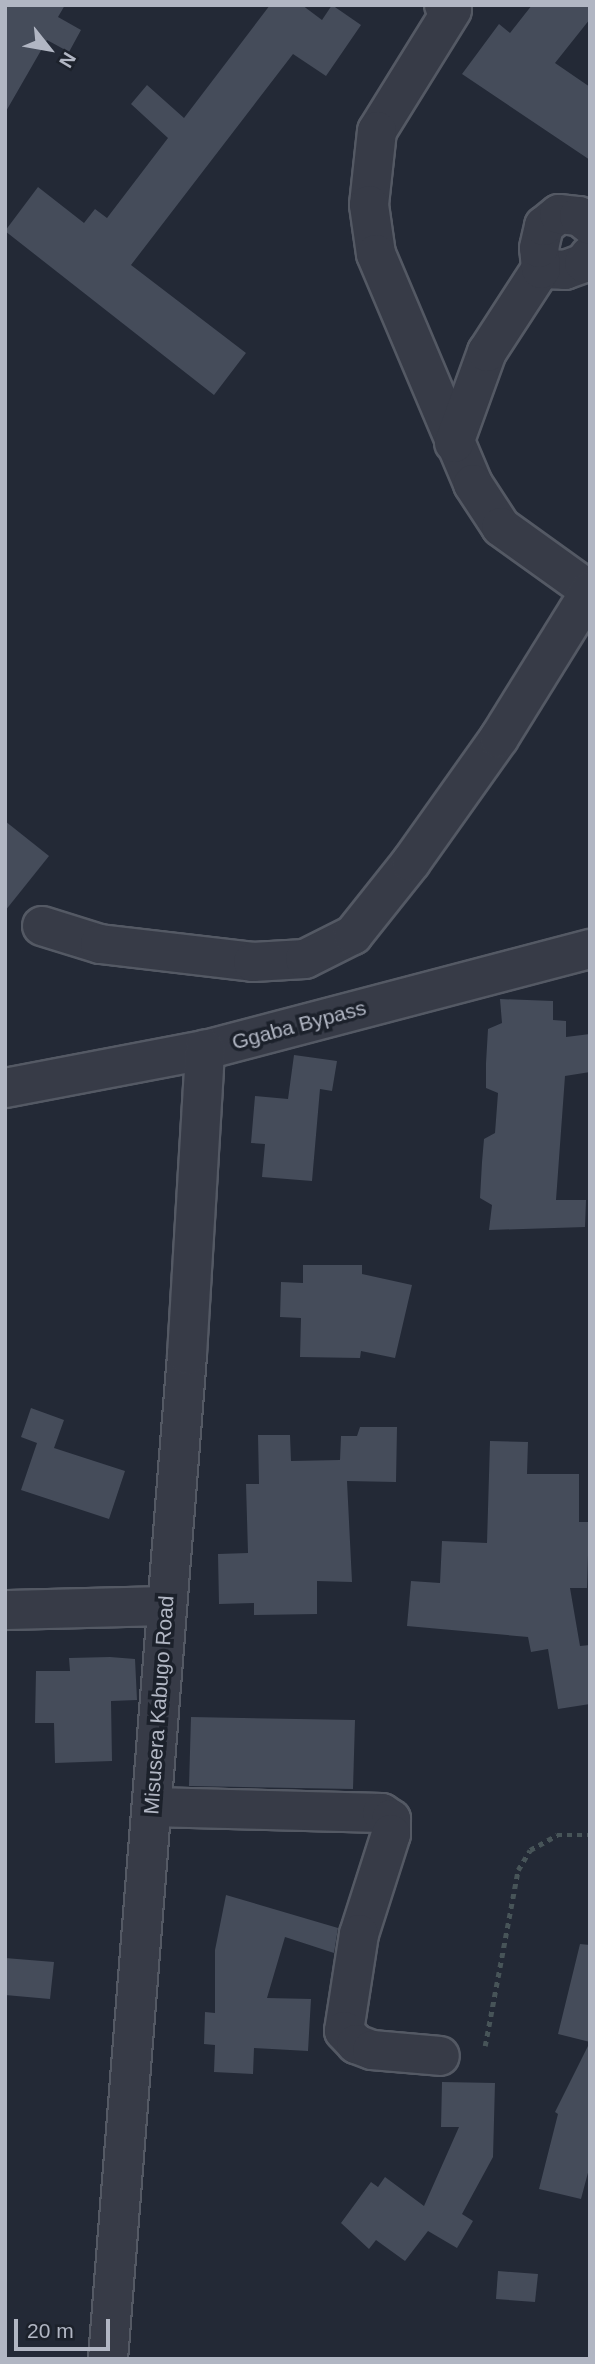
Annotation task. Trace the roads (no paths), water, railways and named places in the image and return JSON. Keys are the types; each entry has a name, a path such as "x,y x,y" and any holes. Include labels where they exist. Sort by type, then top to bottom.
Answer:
{"street":[{"path":"42,926 100,944 253,962 305,959 353,935 492,749 590,591 501,527 473,484 376,254 369,205 377,131 391,102 452,7"},
{"path":"454,443 487,352 541,269 539,248 544,226 559,214 579,216 590,225"},
{"path":"541,269 565,270 584,263 590,255"},
{"path":"422,359 487,352"},
{"name":"Ggaba Bypass","path":"5,1088 205,1050 590,949"},
{"name":"Misusera Kabugo Road","path":"108,2359 187,1355 205,1050"},
{"path":"5,1610 166,1606"},
{"path":"152,1807 382,1813 391,1819 359,1934 344,2031 356,2044 372,2050 440,2056"}]}
